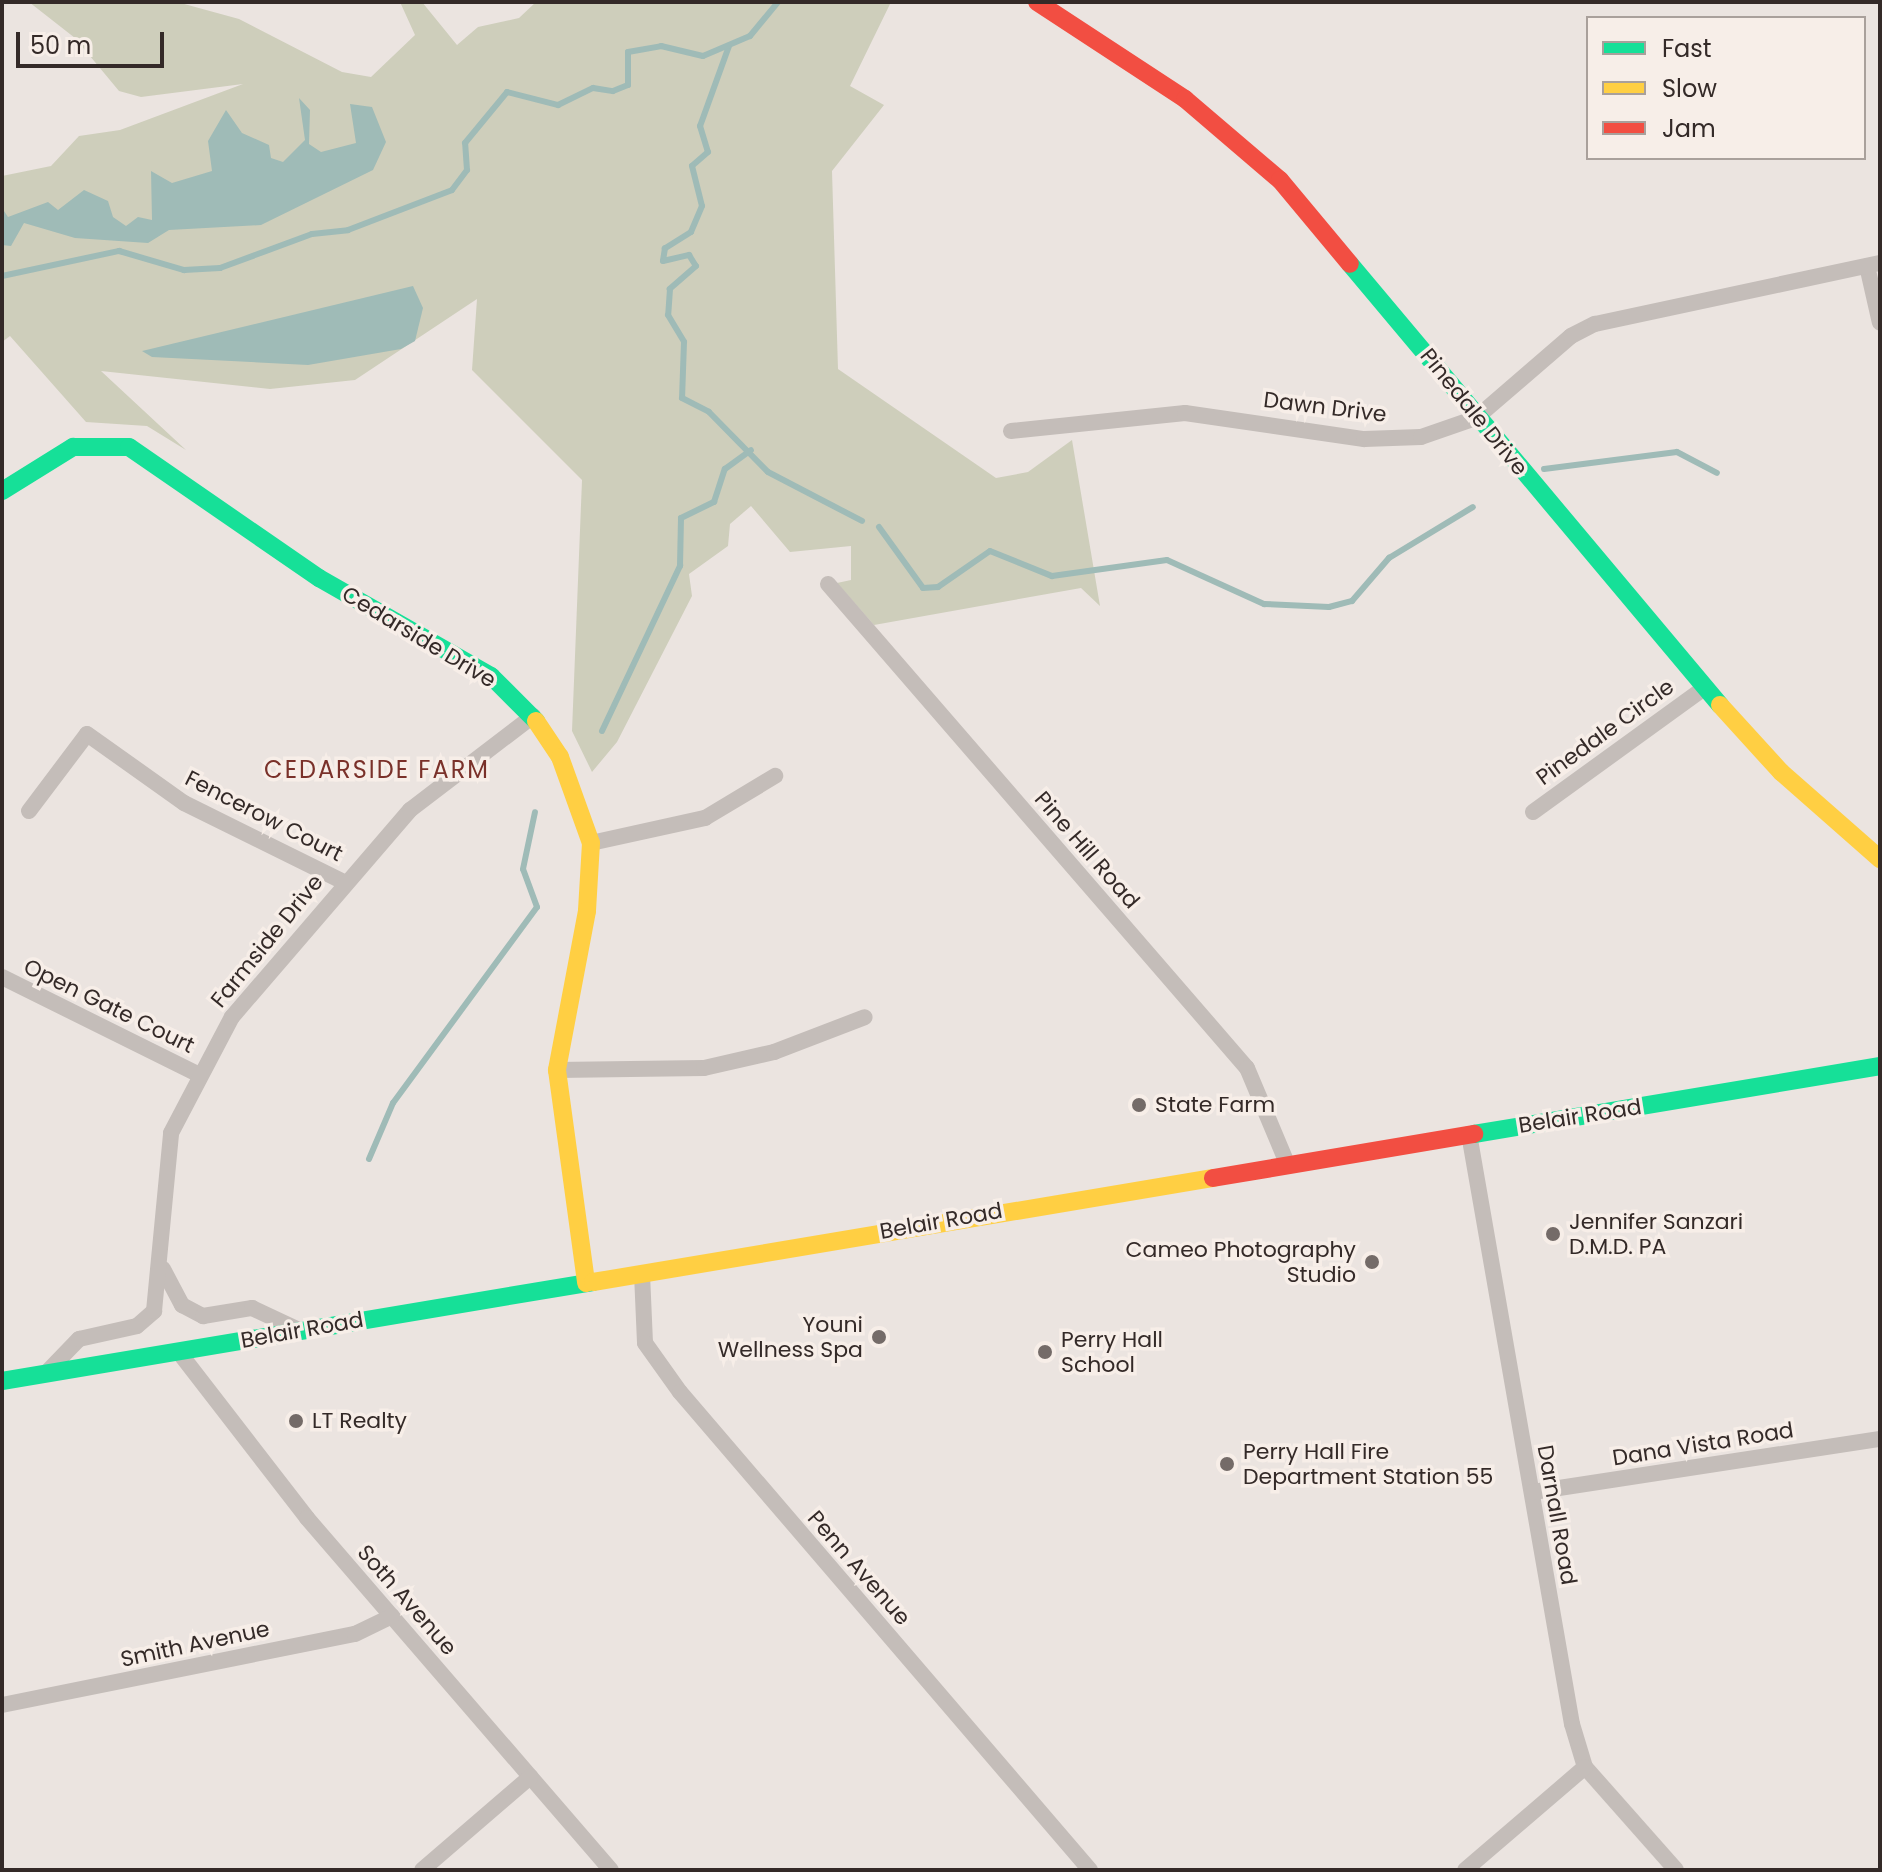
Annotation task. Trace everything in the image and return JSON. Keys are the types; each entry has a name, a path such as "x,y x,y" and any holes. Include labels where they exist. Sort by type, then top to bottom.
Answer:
{"main road":[{"name":"Pinedale Drive","path":"1037,2 1147,71 1270,170 1327,228 1476,418 1704,688 1781,772 1880,859"},
{"name":"Cedarside Drive","path":"2,491 59,452 88,444 129,447 157,462 270,546 491,676 533,716 560,757 591,843 587,911 557,1070 586,1283"},
{"name":"Belair Road","path":"2,1381 642,1274 1286,1161 1880,1066"}],"street":[{"name":"Dawn Drive","path":"1011,431 1185,413 1394,438 1476,418 1571,336 1595,324 1873,264"},
{"path":"1873,264 1880,323"},
{"name":"Pine Hill Road","path":"828,584 1247,1068 1286,1161"},
{"name":"Pinedale Circle","path":"1533,812 1704,688"},
{"name":"Farmside Drive","path":"46,1373 79,1339 137,1326 154,1311 162,1267 166,1162 197,1074 232,1017 344,882 410,810 533,716"},
{"name":"Fencerow Court","path":"29,811 87,734 184,803 344,882"},
{"path":"591,843 717,813 775,776"},
{"name":"Open Gate Court","path":"2,977 197,1074"},
{"path":"557,1070 704,1068 774,1052 865,1017"},
{"name":"Darnall Road","path":"1469,1134 1498,1331 1533,1492 1585,1767"},
{"name":"Farmside Drive","path":"162,1267 182,1305 203,1316 252,1308 299,1330"},
{"name":"Penn Avenue","path":"642,1274 645,1343 680,1392 1090,1870"},
{"name":"Soth Avenue","path":"178,1351 230,1425 611,1870"},
{"name":"Dana Vista Road","path":"1533,1492 1880,1439"},
{"name":"Smith Avenue","path":"2,1705 355,1634 392,1616"},
{"path":"1465,1870 1585,1767 1676,1870"},
{"path":"422,1870 530,1777"}],"green space":[{"path":"29,2 177,2 239,19 342,72 371,77 415,35 400,2 422,2 457,45 478,27 519,18 536,2 891,2 850,86 884,105 832,171 838,369 996,478 1028,472 1072,440 1100,606 1081,588 874,625 837,583 851,580 851,546 790,552 751,506 730,524 728,546 689,574 692,596 617,742 592,772 572,731 582,480 472,370 477,299 355,380 270,389 101,371 186,450 147,426 86,422 10,336 2,342 2,176 51,166 79,136 120,130 243,84 141,97 119,91 75,38"}],"water":[{"path":"299,98 310,110 309,144 321,152 356,143 350,104 372,107 386,142 373,170 261,225 169,230 148,243 75,238 24,223 11,246 2,245 2,208 8,217 48,202 58,210 84,190 108,201 113,217 126,226 138,217 152,220 151,171 172,183 212,171 208,141 226,110 242,133 269,145 271,158 283,162 305,140"},
{"path":"413,286 423,308 415,341 401,349 308,365 152,357 142,351"}],"waterway":[{"path":"2,276 119,251 184,270 220,268 312,234 348,230 452,190 467,170 465,143 507,92 558,105 593,88 613,91 628,85 628,52 661,46 703,56 750,36 778,2"},
{"path":"729,46 700,126 708,152 692,166 702,206 691,232 665,248 663,261 689,255 696,266 670,289 668,315 684,342 682,398 709,412 768,472 862,521"},
{"path":"602,731 680,566 681,518 714,502 725,469 751,450"},
{"path":"1544,469 1677,452 1717,473"},
{"path":"879,527 923,588 938,587 990,551 1052,576 1167,560 1264,604 1329,607 1352,601 1389,558 1473,507"},
{"path":"369,1159 393,1103 537,907 523,869 535,812"}],"traffic: fast":[{"path":"1350,264 1720,705"},
{"path":"2,491 73,447 129,447 319,578 491,676 536,721"},
{"path":"1474,1134 1880,1066"},
{"path":"2,1381 593,1282"}],"traffic: slow":[{"path":"1720,705 1781,772 1880,859"},
{"path":"536,721 560,757 591,843 587,911 557,1070 586,1283"},
{"path":"593,1282 1213,1178"}],"traffic: jam":[{"path":"1037,2 1185,99 1280,180 1350,264"},
{"path":"1213,1178 1474,1134"}],"place":[{"name":"State Farm","path":"1139,1105"},
{"name":"Jennifer Sanzari D.M.D. PA","path":"1553,1234"},
{"name":"Cameo Photography Studio","path":"1372,1262"},
{"name":"Youni Wellness Spa","path":"879,1337"},
{"name":"Perry Hall School","path":"1045,1352"},
{"name":"LT Realty","path":"296,1421"},
{"name":"Perry Hall Fire Department Station 55","path":"1227,1464"}],"district":[{"name":"CEDARSIDE FARM","path":"377,770"}]}
